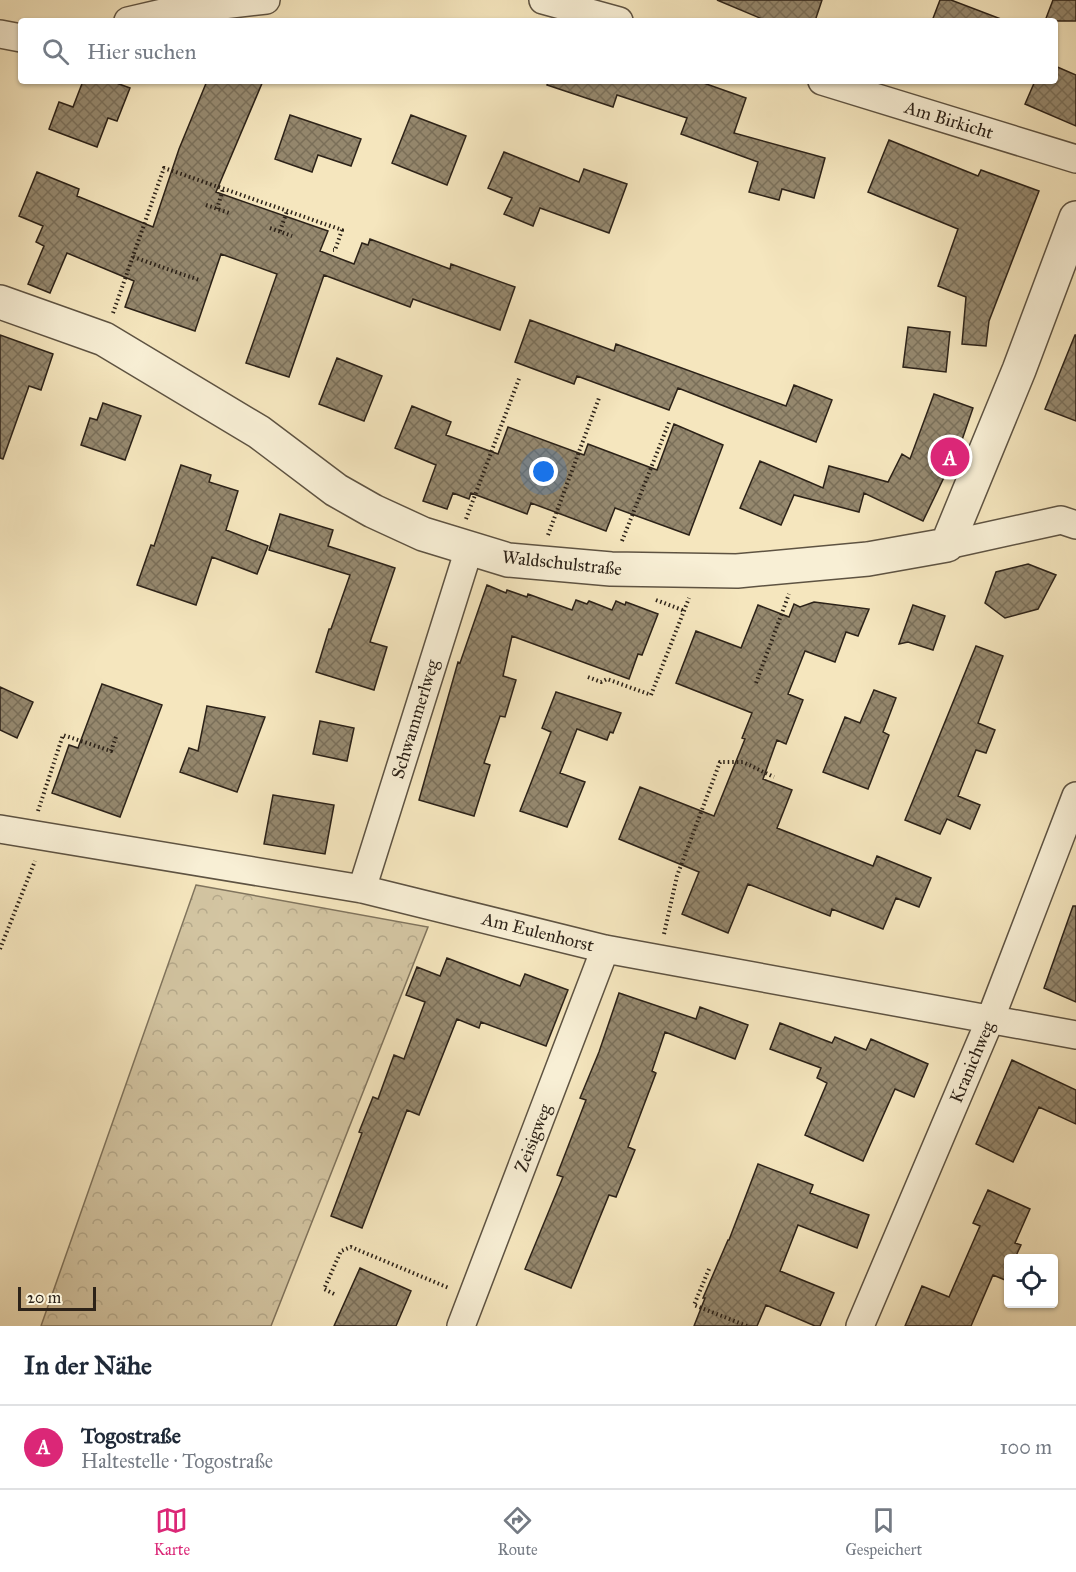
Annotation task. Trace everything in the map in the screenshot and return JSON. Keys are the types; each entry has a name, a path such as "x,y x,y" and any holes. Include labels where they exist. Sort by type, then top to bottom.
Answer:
{"street":[{"path":"141,18 171,11 266,0"},
{"path":"543,0 608,18"},
{"path":"0,34 18,37"},
{"name":"Am Birkicht","path":"832,84 1076,159"},
{"path":"947,545 1019,370 1076,218"},
{"name":"Waldschulstraße","path":"0,302 104,339 259,432 336,490 373,511 423,534 508,560 611,569 698,571 800,567 898,555 1061,520 1076,525"},
{"name":"Schwammerlweg","path":"362,889 462,547"},
{"name":"Kranichweg","path":"860,1326 990,1020 1076,796"},
{"name":"Am Eulenhorst","path":"0,829 362,889 605,949 1076,1035"},
{"name":"Zeisigweg","path":"461,1326 605,949"}],"path":[{"path":"104,339 164,168 342,230 335,250 333,250"},
{"path":"217,209 224,189"},
{"path":"206,205 229,213"},
{"path":"280,231 287,211"},
{"path":"270,228 292,236"},
{"path":"133,257 199,280"},
{"path":"462,547 520,376"},
{"path":"537,564 599,398"},
{"path":"611,569 670,420"},
{"path":"756,683 800,567"},
{"path":"588,677 601,682 607,678 651,695 698,571"},
{"path":"0,950 39,836 39,804 63,735 111,751 116,737"},
{"path":"658,959 677,876 720,762 743,762 774,777"},
{"path":"334,1294 324,1289 341,1251 351,1247 472,1297"},
{"path":"709,1269 694,1305 747,1326"}],"green space":[{"path":"196,885 428,927 271,1326 41,1326"}],"building":[{"path":"717,0 822,0 816,18 760,18"},
{"path":"940,0 951,0 998,18 933,18"},
{"path":"1053,0 1076,0 1076,21 1046,18"},
{"path":"1058,67 1076,75 1076,126 1025,104 1034,84 1058,84"},
{"path":"82,84 119,84 130,88 117,121 108,118 97,147 49,129 59,102 73,107"},
{"path":"206,84 262,84 216,192 328,231 320,251 354,264 362,243 368,245 370,239 450,269 451,264 515,287 500,330 413,299 410,307 324,275 289,377 246,363 277,274 221,254 195,331 125,307 134,281 67,253 50,293 28,284 44,246 36,242 43,226 19,216 37,172 79,189 77,196 153,227 179,149"},
{"path":"706,84 746,98 734,133 825,158 814,198 782,189 779,200 749,192 758,162 681,134 687,118 617,95 613,107 547,85"},
{"path":"290,115 361,139 351,166 318,155 312,172 275,159"},
{"path":"411,115 466,136 447,185 392,163"},
{"path":"889,140 978,176 981,170 1039,191 989,321 986,346 962,344 966,297 938,286 958,229 868,192"},
{"path":"504,152 579,182 584,169 627,184 609,233 540,208 533,226 504,214 512,198 488,188"},
{"path":"530,320 614,351 616,344 786,406 794,385 832,400 816,442 678,388 669,410 577,376 574,384 515,362"},
{"path":"908,327 950,332 946,372 903,367"},
{"path":"0,335 53,354 41,390 29,386 3,459 0,458"},
{"path":"1076,335 1076,421 1045,409"},
{"path":"337,358 382,376 364,421 319,404"},
{"path":"934,394 973,408 962,440 923,521 864,493 859,512 794,495 781,525 740,508 760,461 823,488 829,466 888,482 902,454 910,459"},
{"path":"103,403 141,416 125,460 81,445 90,418 97,420"},
{"path":"412,406 451,422 446,435 498,454 508,427 584,455 588,444 657,470 674,424 723,445 689,535 615,508 606,531 531,503 527,514 471,493 469,499 453,493 447,509 423,501 436,465 395,448"},
{"path":"181,465 211,475 209,482 238,491 226,530 268,546 257,574 212,557 196,605 137,585 151,545 154,546"},
{"path":"280,514 333,530 328,546 395,568 370,642 387,647 374,690 316,672 329,629 331,629 350,575 269,550"},
{"path":"1028,564 1056,575 1038,609 1005,618 985,603 996,572"},
{"path":"487,585 506,593 507,590 527,597 528,594 572,610 576,600 587,604 589,601 612,610 616,601 625,605 626,602 658,614 642,655 638,654 629,679 512,636 503,676 516,680 505,717 500,716 484,763 490,765 474,816 419,800 458,662 460,663"},
{"path":"814,602 869,609 858,636 846,632 835,662 805,651 788,694 803,700 786,744 777,740 763,779 792,790 777,828 873,866 877,856 931,878 919,907 896,898 883,929 832,909 830,916 748,884 728,933 682,914 699,872 619,839 640,787 714,816 745,739 742,738 752,713 676,683 696,631 741,648 758,605 789,617 794,604 800,607"},
{"path":"913,605 945,616 933,650 908,642 899,644"},
{"path":"976,646 1003,656 978,723 995,730 986,753 976,750 958,796 980,805 970,829 947,819 940,834 905,820"},
{"path":"102,684 162,705 120,817 52,793 69,745 78,748"},
{"path":"0,687 33,702 17,738 0,730"},
{"path":"874,690 896,698 883,732 889,735 868,789 823,772 845,717 860,723"},
{"path":"556,692 621,713 613,733 610,732 607,740 577,729 560,773 585,782 567,827 520,811 551,732 542,728"},
{"path":"207,706 265,717 237,792 180,772 189,748 198,751"},
{"path":"320,721 354,728 347,761 313,754"},
{"path":"273,795 334,805 325,854 264,844"},
{"path":"1073,906 1076,906 1076,1002 1044,988"},
{"path":"447,958 520,986 525,974 568,990 546,1046 481,1022 479,1028 457,1019 419,1115 407,1110 362,1228 331,1216 373,1097 378,1099 394,1055 404,1059 425,1002 406,995 417,967 440,976"},
{"path":"619,993 696,1019 700,1007 748,1025 735,1059 665,1032 652,1071 656,1073 628,1147 635,1150 616,1197 609,1195 571,1288 525,1269 563,1177 557,1175 586,1100 580,1098"},
{"path":"780,1023 832,1043 835,1037 866,1050 871,1039 928,1064 914,1097 895,1089 863,1161 805,1135 827,1083 817,1078 821,1068 770,1049"},
{"path":"1012,1060 1076,1090 1076,1124 1039,1107 1013,1162 976,1144"},
{"path":"758,1164 813,1185 810,1193 869,1215 857,1248 798,1225 780,1271 834,1293 820,1326 815,1326 766,1305 757,1326 694,1326 705,1298 703,1298 729,1240"},
{"path":"988,1190 1030,1209 1015,1243 1021,1245 1017,1254 1004,1254 1004,1280 993,1275 971,1326 905,1326 922,1286 949,1297 980,1226 973,1223"},
{"path":"360,1268 411,1291 396,1326 334,1326"}],"place":[{"name":"Togostraße","path":"950,457"}]}
